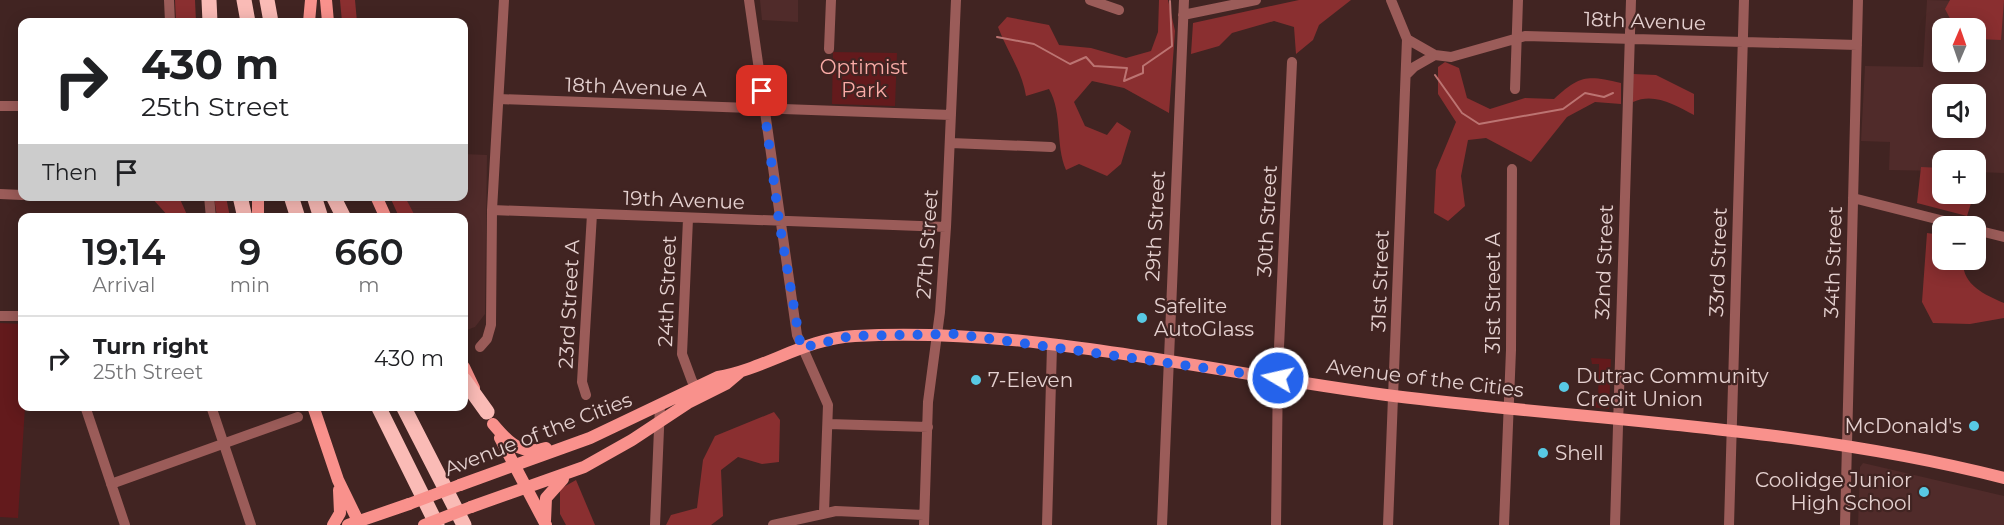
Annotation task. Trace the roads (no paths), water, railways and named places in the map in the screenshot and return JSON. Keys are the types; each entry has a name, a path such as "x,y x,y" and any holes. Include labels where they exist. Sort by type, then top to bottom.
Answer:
{"highway":[{"path":"209,0 210,18"},
{"path":"244,0 247,18"},
{"path":"267,0 270,18"},
{"path":"468,386 490,418"},
{"path":"381,411 438,525"},
{"path":"406,411 464,525"}],"main road":[{"path":"310,18 312,0"},
{"path":"326,0 328,18"},
{"name":"Avenue of the Cities","path":"355,524 590,438 660,405 726,384 739,373 801,348 851,336 937,333 1052,346 1393,396 1847,446 1923,458 2004,478"},
{"path":"468,375 545,524"},
{"name":"Avenue of the Cities","path":"424,525 574,471 614,451 700,392"},
{"path":"490,418 509,443 526,450 537,451 660,405"},
{"path":"315,411 355,524"},
{"path":"545,524 546,498 558,482 574,471"},
{"path":"333,525 340,513 338,480"}],"street":[{"path":"168,0 170,18"},
{"path":"480,347 487,339 491,325 492,210 504,0"},
{"path":"749,0 779,221 801,348 826,398 828,424 824,512"},
{"path":"829,49 831,0"},
{"name":"27th Street","path":"924,520 929,386 937,333 946,227 956,0"},
{"path":"1090,0 1119,10"},
{"name":"29th Street","path":"1162,525 1167,362 1184,0"},
{"path":"1183,15 1256,0"},
{"path":"1391,0 1407,39 1436,56"},
{"path":"1515,89 1518,0"},
{"name":"32nd Street","path":"1615,525 1631,0"},
{"name":"33rd Street","path":"1729,525 1744,0"},
{"name":"34th Street","path":"1845,525 1858,0"},
{"name":"18th Avenue","path":"1406,75 1422,61 1436,56 1451,57 1516,37 1857,45"},
{"name":"31st Street","path":"1388,525 1407,39"},
{"name":"30th Street","path":"1276,525 1278,378 1292,62"},
{"name":"18th Avenue A","path":"499,99 951,115"},
{"path":"0,106 18,106"},
{"path":"951,143 1051,147"},
{"name":"31st Street A","path":"1504,525 1510,408 1512,169"},
{"path":"0,194 18,195"},
{"path":"1853,198 1932,218"},
{"name":"19th Avenue","path":"492,210 946,227"},
{"name":"23rd Street A","path":"586,395 582,382 592,214"},
{"name":"24th Street","path":"688,219 682,354 700,392"},
{"path":"1986,232 2004,237"},
{"path":"0,316 18,316"},
{"path":"1047,525 1052,346"},
{"path":"655,525 660,405"},
{"path":"87,411 125,525"},
{"path":"213,411 251,525"},
{"path":"111,484 298,417"},
{"path":"828,424 928,427"},
{"path":"773,525 824,512 924,520"}],"waterway":[{"path":"997,37 1034,44 1070,64 1086,57 1094,66 1127,68 1124,81 1143,73 1143,66 1172,46 1170,1"},
{"path":"1435,75 1462,113 1479,124 1563,109 1585,93 1604,97 1613,93"}],"place":[{"name":"Safelite AutoGlass","path":"1142,318"},
{"name":"7-Eleven","path":"976,380"},
{"name":"Dutrac Community Credit Union","path":"1564,387"},
{"name":"McDonald's","path":"1974,426"},
{"name":"Shell","path":"1543,453"},
{"name":"Coolidge Junior High School","path":"1924,492"}],"park label":[{"name":"Optimist Park","path":"864,78"}]}
